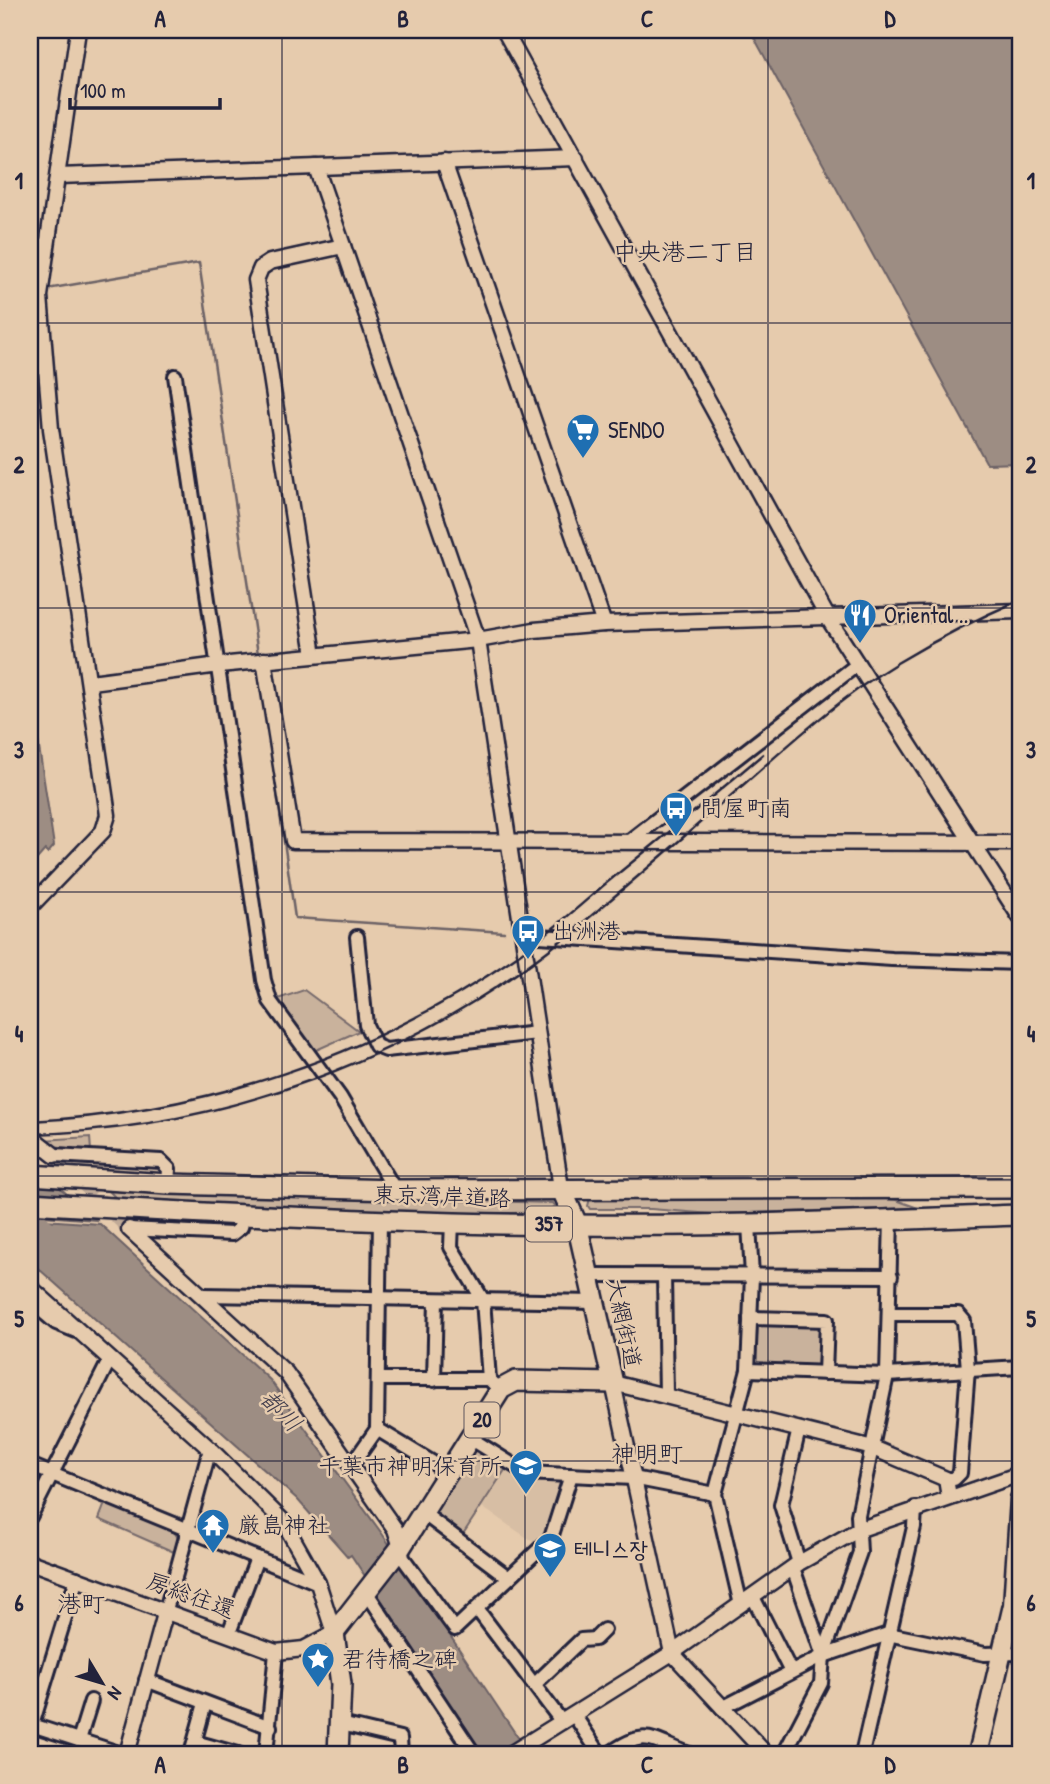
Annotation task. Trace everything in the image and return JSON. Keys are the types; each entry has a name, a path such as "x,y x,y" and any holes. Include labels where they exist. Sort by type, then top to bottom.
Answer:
{"main road":[{"name":"東京湾岸道路","path":"30,1175 167,1184 395,1190 1020,1188"},
{"name":"大網街道","path":"495,1384 516,1381 613,1383 577,1224 561,1188"},
{"name":"東京湾岸道路","path":"30,1203 452,1222 577,1224 749,1224 1020,1215"},
{"name":"20","path":"334,1633 367,1593 423,1513 470,1438 495,1384"},
{"path":"978,1754 1011,1654 1013,1605 1019,1560 1020,1499"},
{"path":"334,1633 341,1684 338,1754"}],"street":[{"path":"30,907 107,824 91,682 51,429 40,290 78,30"},
{"path":"505,30 828,618 1020,918"},
{"path":"58,176 576,158"},
{"path":"444,162 604,624"},
{"path":"316,167 478,640 561,1188"},
{"path":"314,655 256,280 261,268 270,262 343,246"},
{"path":"175,376 264,980 270,1001 340,1097 395,1190"},
{"path":"91,682 219,665 478,640 534,629 604,624 1020,611"},
{"path":"260,661 293,841 1020,843"},
{"path":"629,841 858,664"},
{"path":"524,935 892,959 1020,963"},
{"path":"357,937 366,1025 376,1046 386,1050 537,1032"},
{"path":"30,1136 54,1155 162,1161 169,1169 167,1184"},
{"path":"129,1229 232,1234 241,1227 245,1213"},
{"path":"784,1754 821,1683 823,1656 860,1552 858,1530 887,1374 891,1314 891,1218"},
{"path":"351,1466 377,1429 380,1219"},
{"path":"379,1379 495,1384 483,1300 451,1247 452,1222"},
{"path":"749,1224 752,1276 748,1370 715,1494 747,1601 791,1672"},
{"path":"129,1229 292,1380 395,1529 403,1558 455,1629 551,1538 571,1475"},
{"path":"664,1275 667,1395"},
{"path":"589,1276 891,1276"},
{"path":"30,1287 210,1449 283,1521 296,1539 318,1583 334,1633 304,1649 276,1652 267,1754"},
{"path":"202,1295 595,1302"},
{"path":"434,1380 436,1300"},
{"path":"30,1301 56,1323 83,1334"},
{"path":"766,1754 672,1653 613,1383 873,1448 946,1479 954,1479 960,1473 968,1369 964,1321 958,1314 891,1314"},
{"path":"750,1318 827,1320 825,1373"},
{"path":"30,1514 110,1359"},
{"path":"748,1370 887,1374 1020,1367"},
{"path":"377,1429 448,1472"},
{"path":"799,1429 781,1505 823,1656"},
{"path":"470,1438 526,1473 633,1478 715,1494"},
{"path":"77,1578 32,1725 125,1754 210,1449"},
{"path":"30,1465 318,1583"},
{"path":"510,1754 672,1653 796,1565 858,1530 915,1508 1020,1474"},
{"path":"946,1479 949,1497"},
{"path":"862,1754 915,1508"},
{"path":"423,1513 509,1578"},
{"path":"229,1633 257,1558"},
{"name":"房総往還","path":"30,1562 276,1652"},
{"path":"367,1593 474,1754"},
{"path":"477,1609 536,1684 600,1754"},
{"path":"536,1684 581,1640 596,1639 604,1630"},
{"path":"722,1707 823,1656 888,1634 1011,1654"},
{"path":"146,1679 270,1727"},
{"path":"79,1740 91,1701"},
{"path":"205,1703 193,1748 238,1754"},
{"path":"341,1724 400,1738 401,1754"},
{"path":"609,1754 632,1738 648,1739 689,1754"}],"shaded area":[{"path":"304,990 359,1031 314,1051 272,1001"},
{"path":"90,1137 91,1151 53,1146 42,1140"},
{"path":"109,1191 553,1203 556,1207 533,1212 422,1213 116,1198"},
{"path":"590,1198 875,1198 896,1200 918,1208 712,1214 651,1209 590,1209"},
{"path":"757,1321 824,1326 819,1368 758,1365 752,1361 753,1325"},
{"path":"477,1449 507,1467 461,1537 430,1514 471,1451"},
{"name":"千葉市神明保育所","path":"508,1468 562,1481 566,1485 547,1537 539,1546 482,1507"},
{"path":"106,1501 173,1530 178,1538 174,1552 99,1519"}],"water":[{"path":"750,30 1020,30 1020,463 987,464"},
{"path":"30,688 54,846 48,853 45,850 30,867"},
{"path":"30,1161 96,1220 30,1215"},
{"path":"30,1219 100,1224 270,1380 383,1535 529,1754 483,1754 351,1555 348,1557 297,1499 30,1261"}],"waterway":[{"path":"47,289 199,263 258,654"},
{"path":"270,744 295,918 504,932"},
{"name":"都川","path":"30,1214 52,1234"}],"tunnel":[{"path":"54,1155 129,1229"}],"railway":[{"path":"30,1134 102,1129 174,1118 245,1101 315,1079 382,1051 447,1017 509,978 568,935 798,736 856,690 927,646 1020,600"},
{"path":"30,1121 95,1116 221,1092 283,1074 344,1051 402,1024 459,993 526,950 763,754"}],"place":[{"name":"SENDO","path":"583,460"},
{"name":"Oriental ..","path":"860,645"},
{"name":"問屋町南","path":"676,838"},
{"name":"出洲港","path":"528,961"},
{"name":"千葉市神明保育所","path":"526,1496"},
{"name":"厳島神社","path":"213,1555"},
{"name":"테니스장","path":"550,1579"},
{"name":"君待橋之碑","path":"318,1689"}],"district":[{"name":"中央港二丁目","path":"685,252"},
{"name":"神明町","path":"647,1454"},
{"name":"港町","path":"81,1604"}]}
